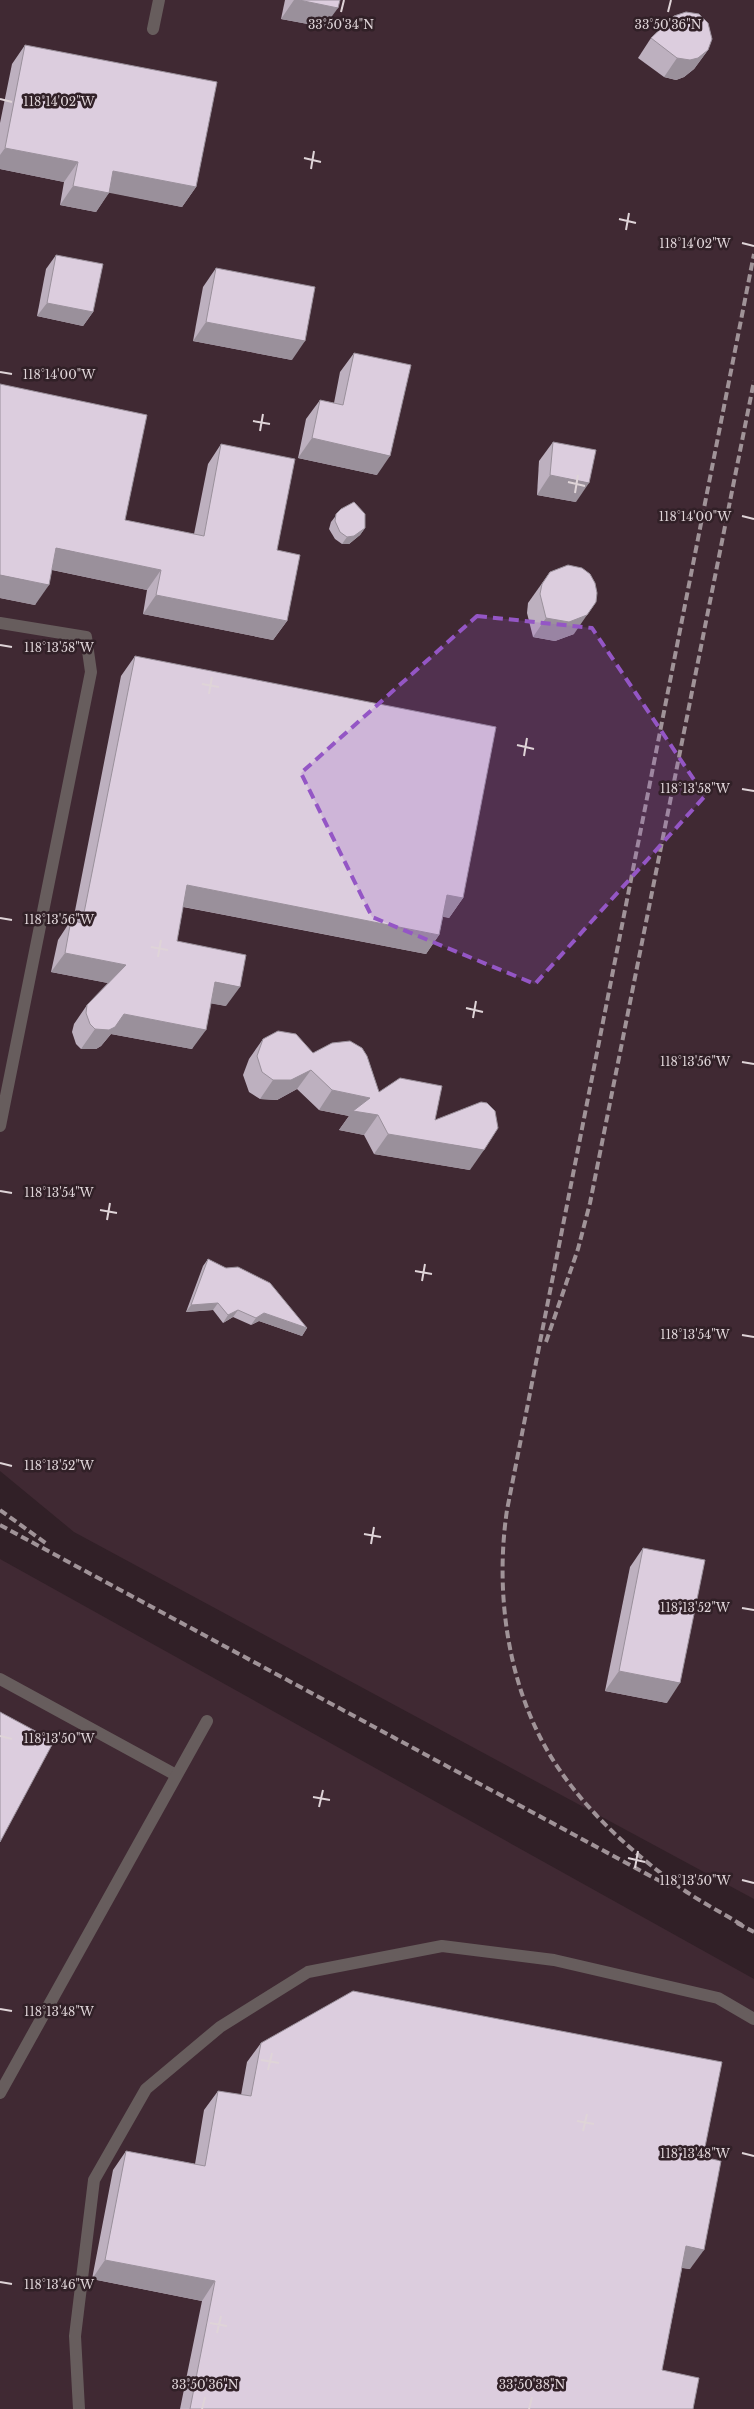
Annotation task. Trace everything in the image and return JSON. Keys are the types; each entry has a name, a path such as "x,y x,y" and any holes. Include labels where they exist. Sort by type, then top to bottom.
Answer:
{"street":[{"path":"154,29 159,0"},
{"path":"0,623 86,637 91,672 0,1126"},
{"path":"0,1679 176,1775"},
{"path":"0,2092 207,1721"},
{"path":"79,2409 75,2336 94,2180 146,2088 220,2027 308,1972 442,1946 554,1960 718,1998 754,2019"}],"highlighted area":[{"path":"477,616 592,628 705,796 535,984 372,917 301,773"}],"shaded area":[{"path":"0,0 754,0 754,1899 74,1532 0,1471"},
{"path":"0,1559 754,1979 754,2409 0,2409"}],"building":[{"path":"299,0 340,0 338,8"},
{"path":"686,12 699,14 708,23 712,39 708,50 698,58 690,60 677,58 651,38 674,16"},
{"path":"25,45 217,82 196,187 113,171 109,193 73,186 78,162 5,148"},
{"path":"56,255 103,264 93,312 47,303"},
{"path":"216,268 315,287 305,341 206,322"},
{"path":"354,353 411,365 390,456 312,438 320,400 343,405"},
{"path":"0,384 147,415 125,520 204,536 221,444 295,459 277,550 300,555 287,621 156,595 161,570 56,548 49,585 0,575"},
{"path":"553,442 596,450 589,483 550,475"},
{"path":"354,502 365,514 365,528 354,536 347,537 340,532 335,521 336,514"},
{"path":"568,565 582,568 590,574 595,583 596,602 587,615 569,622 546,618 540,594 542,584 550,572"},
{"path":"135,656 496,727 463,898 447,895 439,935 187,885 177,941 246,955 240,987 215,982 206,1030 124,1014 115,1027 109,1030 95,1029 90,1024 86,1013 87,1005 126,965 65,953 71,920 82,923"},
{"path":"278,1031 296,1034 313,1053 332,1043 350,1041 362,1048 367,1056 379,1092 400,1078 442,1086 435,1120 481,1102 487,1103 495,1111 498,1128 484,1150 388,1134 378,1115 353,1111 370,1098 332,1090 311,1070 291,1080 273,1080 262,1072 257,1056 263,1039"},
{"path":"208,1259 226,1268 238,1267 270,1283 307,1328 264,1313 256,1318 238,1310 228,1315 218,1303 191,1305"},
{"path":"643,1548 705,1560 680,1683 619,1671"},
{"path":"0,1712 54,1741 0,1842"},
{"path":"353,1991 722,2062 703,2157 721,2161 704,2250 686,2246 662,2370 699,2378 693,2409 190,2409 215,2281 105,2260 126,2151 205,2166 218,2091 251,2096 261,2043"}],"railway":[{"path":"742,1925 690,1894 643,1859 599,1818 572,1788 561,1772 543,1743 529,1712 518,1680 505,1612 503,1543 507,1510 754,254"},
{"path":"546,1342 578,1249 590,1203 754,381"},
{"path":"0,1510 47,1544"},
{"path":"0,1525 669,1886"},
{"path":"737,1923 754,1932"}]}
